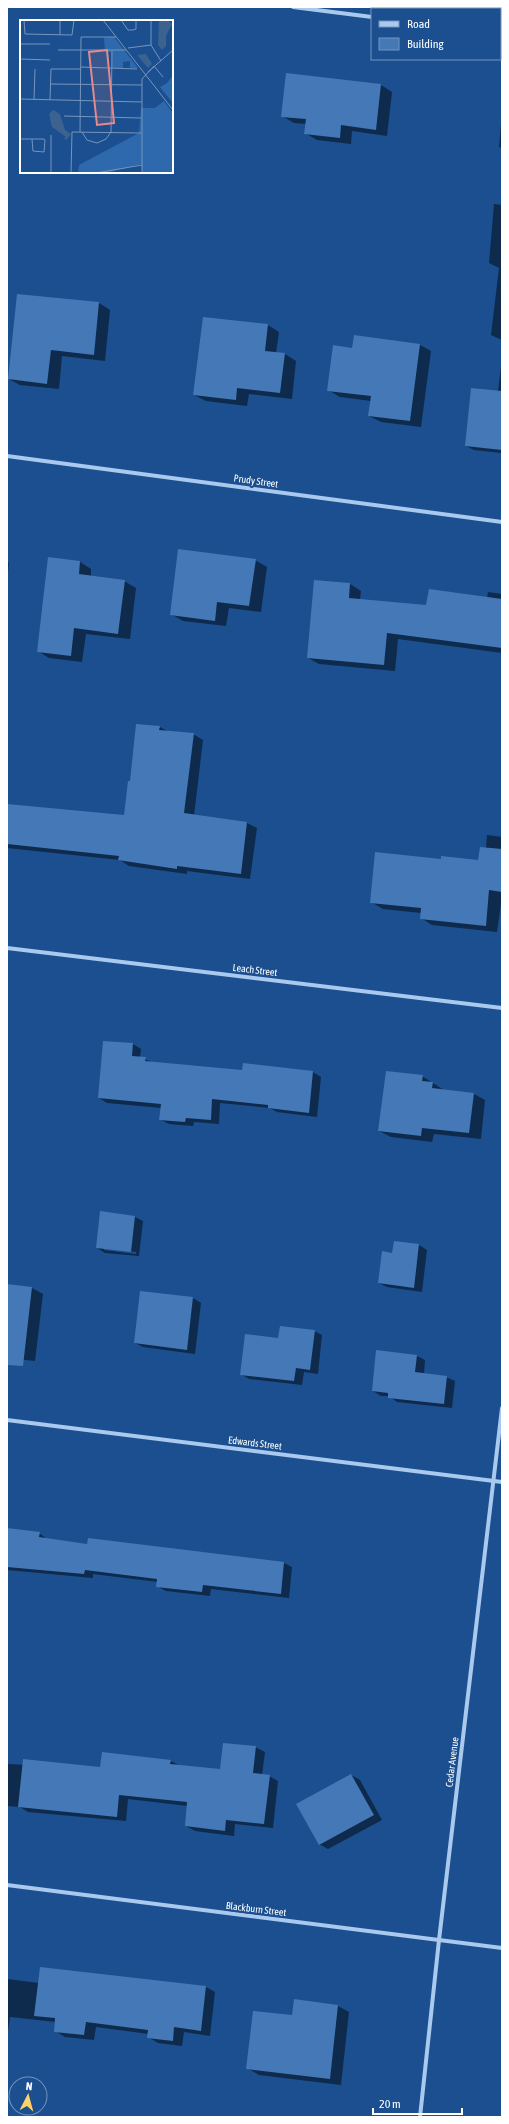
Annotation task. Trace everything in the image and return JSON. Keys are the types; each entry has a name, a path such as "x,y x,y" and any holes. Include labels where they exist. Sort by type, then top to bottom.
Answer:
{"street":[{"path":"293,7 371,17"},
{"name":"Prudy Street","path":"7,456 502,522"},
{"name":"Leach Street","path":"7,948 502,1008"},
{"name":"Cedar Avenue","path":"420,2117 439,1940 502,1408"},
{"name":"Edwards Street","path":"7,1420 502,1482"},
{"name":"Blackburn Street","path":"7,1885 502,1948"}],"shaded area":[{"path":"502,7 502,55 501,8 462,8"}],"building":[{"path":"286,73 381,84 376,130 341,125 340,138 304,134 306,119 281,117"},
{"path":"17,294 99,302 94,355 51,350 47,384 8,379"},
{"path":"203,317 268,324 265,351 285,353 280,393 237,388 236,400 193,395"},
{"path":"354,335 420,344 410,421 368,416 371,396 327,391 333,345 352,348"},
{"path":"471,388 502,391 502,450 465,446"},
{"path":"178,549 256,559 249,606 217,602 215,621 170,615"},
{"path":"48,557 80,561 79,574 125,580 118,634 74,628 71,656 37,652"},
{"path":"314,580 350,583 349,598 426,605 429,589 502,599 502,648 387,633 384,665 307,658"},
{"path":"136,724 160,726 159,730 194,733 184,813 247,822 241,874 177,866 177,869 118,860 119,856 7,844 7,804 124,815 128,781 130,781"},
{"path":"480,847 502,849 502,892 489,890 486,926 420,919 421,908 370,903 375,852 441,859 441,856 478,860"},
{"path":"103,1041 133,1043 132,1056 146,1057 145,1061 242,1070 243,1063 313,1071 309,1113 268,1108 268,1105 212,1099 211,1120 186,1118 185,1122 159,1120 161,1104 98,1098"},
{"path":"386,1071 423,1075 422,1081 433,1082 432,1088 474,1093 469,1133 422,1128 421,1136 378,1131"},
{"path":"100,1211 135,1216 131,1252 96,1248"},
{"path":"394,1241 419,1244 414,1288 378,1283 382,1251 392,1253"},
{"path":"7,1284 32,1287 23,1366 7,1365"},
{"path":"140,1291 193,1297 187,1350 134,1343"},
{"path":"280,1326 315,1330 310,1370 296,1368 294,1381 240,1375 245,1334 278,1338"},
{"path":"376,1350 417,1355 415,1372 447,1376 444,1404 388,1398 388,1393 372,1391"},
{"path":"7,1528 40,1532 39,1537 87,1544 88,1538 284,1562 281,1594 203,1585 202,1592 156,1587 157,1579 85,1570 84,1574 7,1567"},
{"path":"223,1743 256,1746 253,1773 270,1775 264,1824 226,1820 225,1831 185,1826 187,1802 119,1795 117,1817 18,1807 23,1759 100,1767 102,1752 171,1760 170,1764 220,1769"},
{"path":"351,1774 374,1815 319,1845 296,1804"},
{"path":"40,1967 206,1986 201,2031 174,2027 173,2041 147,2038 148,2030 86,2022 84,2035 54,2032 55,2018 34,2016"},
{"path":"294,1999 338,2005 330,2079 246,2069 253,2011 292,2015"}]}
